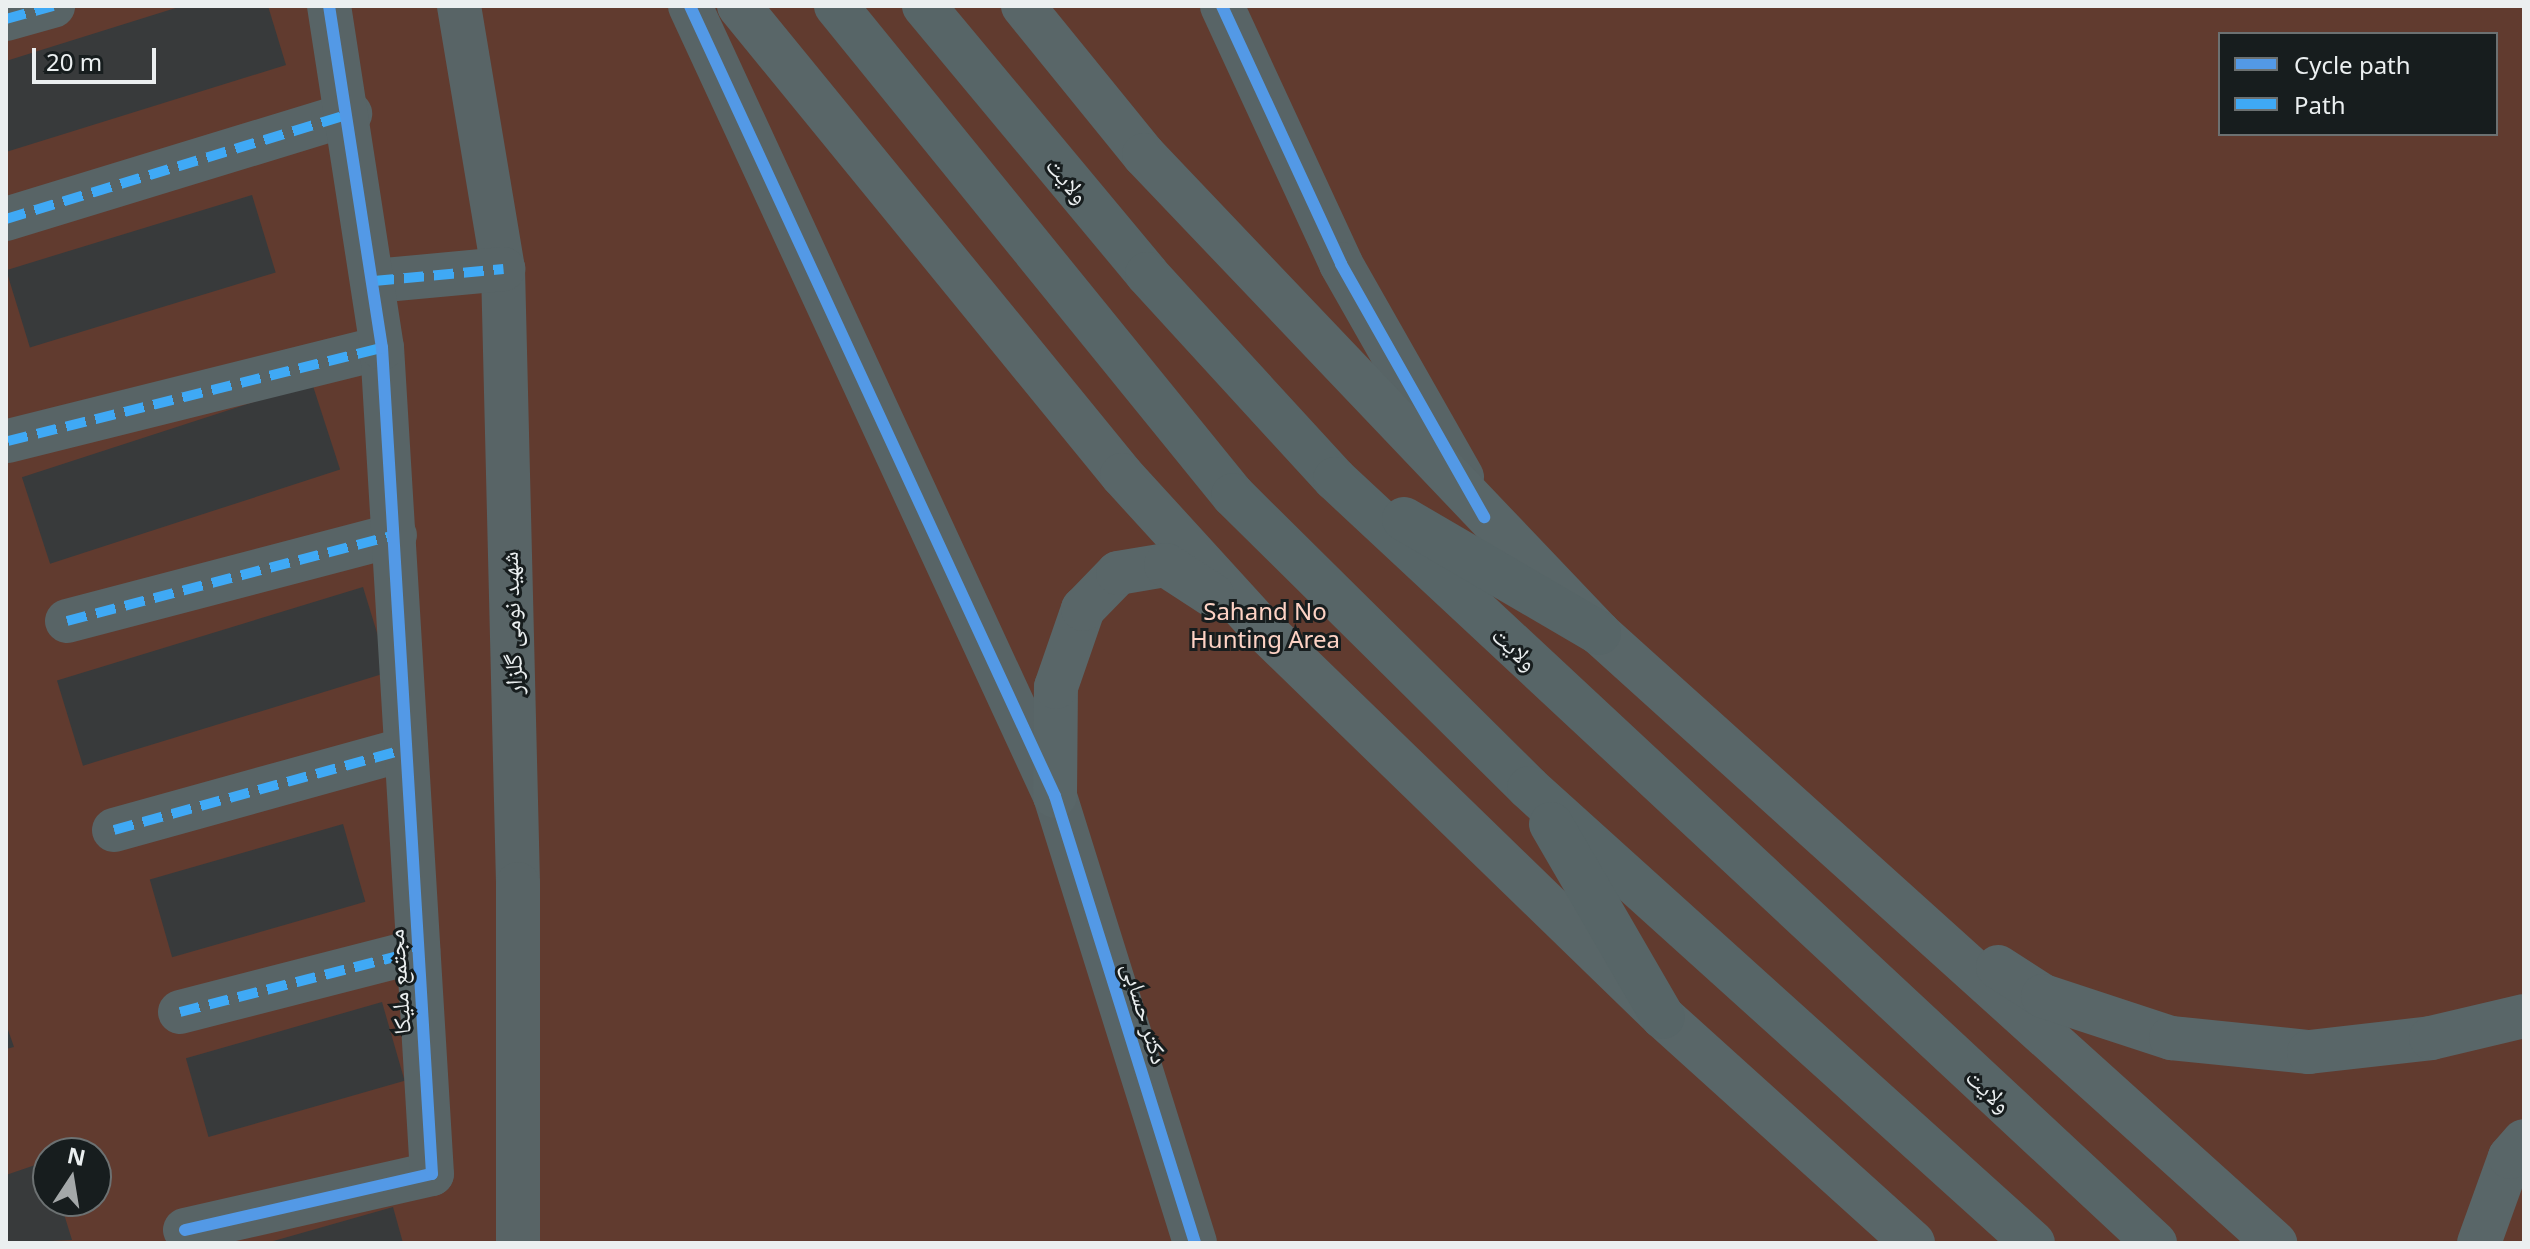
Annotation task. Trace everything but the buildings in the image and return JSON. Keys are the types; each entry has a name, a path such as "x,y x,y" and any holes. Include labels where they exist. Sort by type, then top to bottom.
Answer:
{"main road":[{"path":"739,6 1122,475 1258,624 1663,1017 1913,1243"},
{"path":"836,6 1233,495 1529,788 2033,1243"},
{"name":"ولایت","path":"924,6 1147,274 1335,479 2155,1243"},
{"path":"1023,6 1144,155 1484,517 1599,633 2275,1243"},
{"path":"1335,479 1599,633"},
{"path":"1055,796 1056,687 1083,609 1118,573 1166,565 1258,624"},
{"path":"1529,788 1663,1017"},
{"path":"1878,887 2043,996 2171,1038 2309,1052 2431,1038 2524,1016"},
{"path":"2479,1243 2510,1157 2524,1141"}],"street":[{"path":"6,19 53,6"},
{"name":"مجتمع ملیکا","path":"185,1230 432,1174 403,750 395,535 382,348 350,114 329,6"},
{"name":"شهید نومی گلزار","path":"459,6 503,269 518,884 518,1243"},
{"name":"دکتر حسابی","path":"690,6 1055,796 1195,1243"},
{"path":"1222,6 1341,264 1484,517"},
{"path":"6,219 350,114"},
{"path":"374,281 503,269"},
{"path":"8,441 382,348"},
{"path":"67,621 395,535"},
{"path":"114,830 403,750"},
{"path":"180,1012 418,951"}],"green space":[{"name":"Sahand No Hunting Area","path":"6,6 2524,6 2524,1243 6,1243"}],"marked path":[{"path":"6,19 53,6"},
{"path":"6,219 350,114"},
{"path":"374,281 503,269"},
{"path":"8,441 382,348"},
{"path":"67,621 395,535"},
{"path":"114,830 403,750"},
{"path":"180,1012 418,951"}],"cycle path":[{"path":"185,1230 432,1174 382,348 329,6"},
{"path":"690,6 1055,796 1195,1243"},
{"path":"1222,6 1341,264 1484,517"}]}
